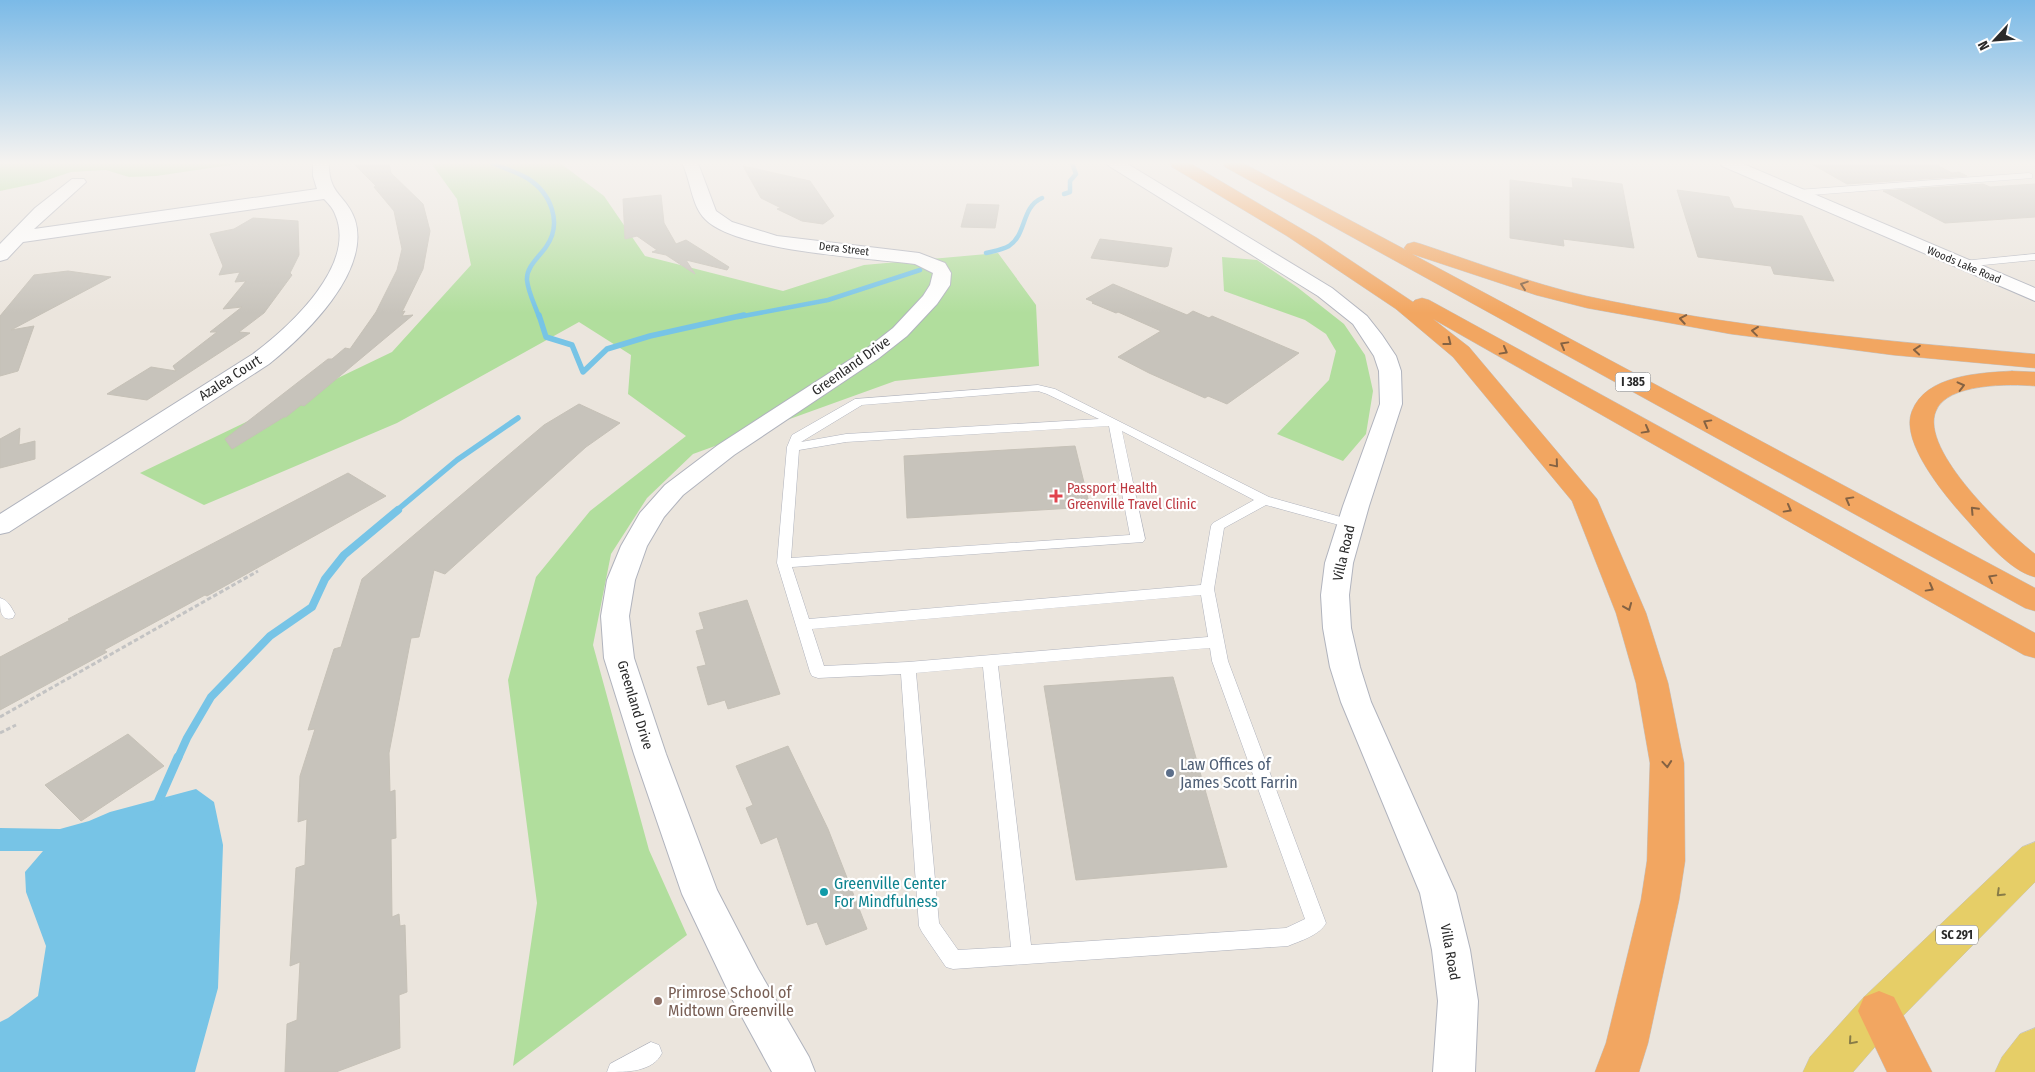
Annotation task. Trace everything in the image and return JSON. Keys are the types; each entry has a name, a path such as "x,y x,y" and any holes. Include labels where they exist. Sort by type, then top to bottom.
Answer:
{"highway":[{"name":"I 385","path":"1261,213 2035,647"},
{"name":"I 385","path":"1324,213 2035,601"},
{"path":"1335,213 1406,246 1543,291 1587,302 1731,328 1893,348 2035,361"},
{"path":"1294,233 1403,306 1461,352 1584,499 1631,613 1652,683 1667,764 1666,861 1660,900 1627,1042 1617,1072"},
{"path":"2035,379 2000,378 1954,388 1937,394 1922,412 1923,431 1927,443 1936,462 1952,485 1991,528 2035,568"},
{"path":"1879,1011 1910,1072"}],"main road":[{"name":"SC 291","path":"1825,1072 1879,1011 2035,858"},
{"path":"2017,1072 2035,1049"}],"street":[{"path":"0,255 40,213"},
{"path":"17,237 186,213"},
{"name":"Azalea Court","path":"0,526 261,359 292,335 315,312 327,294 347,252 348,234 343,213"},
{"name":"Dera Street","path":"709,213 727,228 763,238 919,259"},
{"name":"Villa Road","path":"1196,213 1325,292 1346,307 1375,338 1385,356 1390,371 1390,404 1339,563 1335,595 1338,636 1356,702 1438,893 1451,950 1458,1000 1454,1072"},
{"name":"Woods Lake Road","path":"1845,213 2035,295"},
{"name":"Greenland Drive","path":"794,1072 744,982 700,894 650,754 619,658 615,616 621,580 634,546 653,513 674,490 726,450 872,354 917,316 940,285 942,273 931,262 919,259"}],"lane":[{"path":"1963,264 2035,257"},
{"path":"1217,642 908,668 818,672 784,563 793,448 796,438 859,402 1038,388 1051,391 1114,422 1264,500 1350,524"},
{"path":"793,448 846,438 1114,422"},
{"path":"784,563 1138,539 1114,422"},
{"path":"908,668 929,926 953,960 1288,936 1316,922 1220,661 1207,589 1218,526 1264,500"},
{"path":"803,625 1207,589"},
{"path":"990,661 1022,955"},
{"path":"618,1072 651,1053"}],"path":[{"path":"0,718 258,572"},
{"path":"0,733 16,725"}],"green space":[{"path":"460,213 616,213 645,256 783,291 864,265 998,253 1036,305 1039,366 895,381 693,454 647,498 611,554 593,645 649,850 687,935 513,1066 537,903 508,680 536,577 590,511 686,436 628,394 631,355 579,322 397,423 204,505 140,473 392,352 471,265"},
{"path":"1222,257 1257,260 1297,287 1344,324 1365,355 1373,391 1366,434 1343,461 1277,434 1329,380 1336,351 1326,334 1305,320 1224,291"}],"water":[{"path":"196,789 214,802 223,845 218,988 195,1072 0,1072 0,1022 38,996 46,946 26,892 25,872 43,851 0,851 0,828 60,829 89,821 110,812"}],"building":[{"path":"394,213 425,213 430,231 423,269 402,312 405,311 402,316 413,315 304,406 301,405 286,417 232,449 225,439 328,359 332,359 345,348 350,349 376,312 397,270 402,249"},
{"path":"624,213 663,213 664,223 676,244 686,240 729,267 727,270 686,260 695,274 666,255 652,252 657,250 637,236 625,239"},
{"path":"785,213 832,213 834,216 823,224 802,221"},
{"path":"965,213 998,213 995,228 961,227"},
{"path":"1510,213 1627,213 1634,248 1563,239 1564,246 1510,238"},
{"path":"1684,213 1777,213 1802,216 1834,281 1774,274 1771,266 1698,257"},
{"path":"1926,213 2035,213 2035,217 1945,223"},
{"path":"253,218 298,221 299,255 290,273 292,275 264,313 239,332 250,333 147,400 107,394 151,367 176,371 173,366 217,332 210,332 242,307 223,309 246,281 235,282 240,272 219,275 223,266 210,234 234,229"},
{"path":"1100,239 1172,248 1168,266 1091,258"},
{"path":"68,271 111,277 11,330 34,326 18,371 0,376 0,316 34,275"},
{"path":"1113,284 1187,315 1193,311 1209,318 1212,316 1299,353 1227,404 1208,396 1205,398 1118,357 1161,331 1086,299"},
{"path":"579,404 620,423 586,447 445,574 434,570 419,637 411,638 389,753 390,792 395,790 396,838 391,839 392,917 399,914 400,926 405,925 407,992 399,995 400,1048 336,1072 285,1072 287,1024 297,1020 300,962 290,966 296,868 305,865 307,819 298,822 300,776 315,729 308,730 334,649 341,647 362,579 544,425"},
{"path":"20,428 19,445 35,441 35,459 0,468 0,439"},
{"path":"1075,446 1090,507 907,518 904,456"},
{"path":"348,473 386,496 207,596 205,595 104,650 107,652 0,710 0,657 70,620 68,619"},
{"path":"747,600 780,694 728,709 725,700 708,705 697,667 706,665 696,631 704,629 699,613"},
{"path":"1173,677 1227,867 1076,880 1044,686"},
{"path":"128,734 164,766 81,821 45,785"},
{"path":"788,746 828,829 867,929 826,945 817,922 807,925 777,837 761,844 746,808 753,805 736,766"}],"waterway":[{"path":"539,317 529,289 527,275 531,266 551,238 554,228 553,213"},
{"path":"986,253 1009,246 1015,241 1028,213"},
{"path":"738,317 828,300 920,270"},
{"path":"539,315 546,337 572,345 583,372 607,349 650,336 744,315"},
{"path":"396,511 457,460 518,418"},
{"path":"178,758 187,738 211,697 270,636 312,607 325,579 344,555 398,510"},
{"path":"156,807 178,757"}],"place":[{"name":"Passport Health Greenville Travel Clinic","path":"1056,496"},
{"name":"Law Offices of James Scott Farrin","path":"1170,773"},
{"name":"Greenville Center For Mindfulness","path":"824,892"},
{"name":"Primrose School of Midtown Greenville","path":"658,1001"}]}
